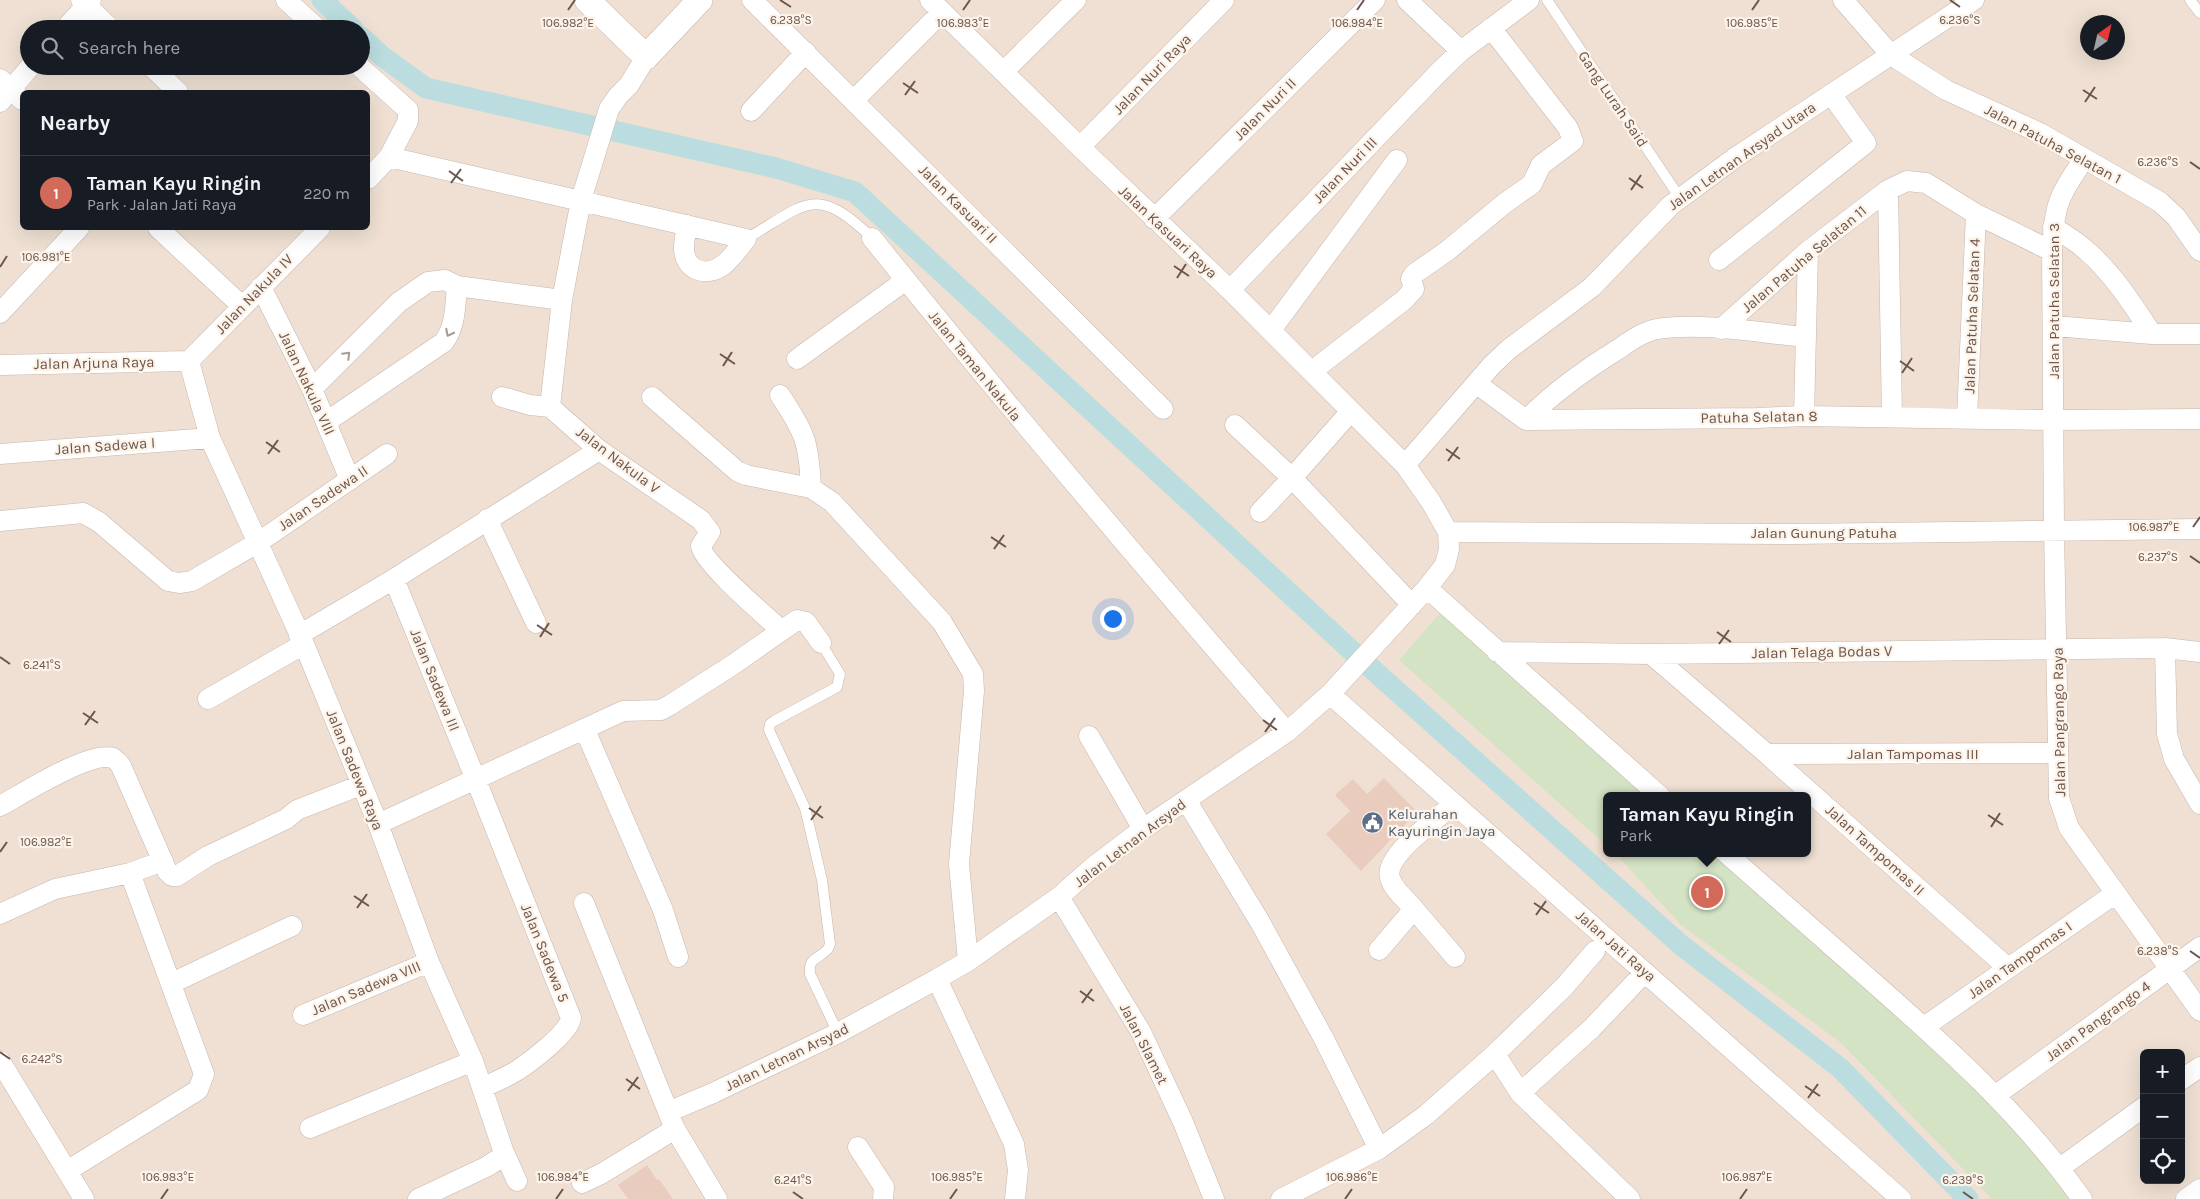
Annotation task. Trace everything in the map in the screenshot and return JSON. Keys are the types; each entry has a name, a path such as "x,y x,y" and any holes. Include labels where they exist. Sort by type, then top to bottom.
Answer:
{"street":[{"path":"286,0 308,20"},
{"path":"587,0 646,56"},
{"path":"502,397 530,405 550,407 562,300 581,200 609,109 629,85 646,56 700,0"},
{"name":"Jalan Kasuari II","path":"752,0 1164,409"},
{"path":"1004,71 1076,0"},
{"name":"Jalan Nuri Raya","path":"1080,147 1224,0"},
{"name":"Jalan Nuri II","path":"1154,219 1375,0"},
{"path":"1407,0 1461,51"},
{"name":"Jalan Nuri III","path":"1230,290 1440,71 1461,51 1529,0"},
{"name":"Jalan Patuha Selatan 1","path":"1843,0 1891,55 1946,90 2006,116 2160,202 2176,217 2200,251"},
{"name":"Jalan Letnan Arsyad Utara","path":"1405,465 1509,349 1592,288 1657,219 1680,198 1736,157 1974,0"},
{"path":"72,20 86,2 103,20"},
{"path":"854,100 936,6"},
{"name":"Jalan Kasuari Raya","path":"936,6 1154,219 1271,330 1405,465"},
{"path":"1312,371 1404,300 1414,289 1411,279 1414,274 1446,252 1505,203 1532,184 1541,165 1573,141 1573,135 1568,128 1491,28"},
{"path":"751,112 806,52"},
{"path":"8,92 23,75"},
{"path":"160,75 176,90"},
{"path":"369,75 408,110 408,121 389,157 370,177"},
{"path":"1719,260 1866,143 1831,94"},
{"path":"389,157 581,200 687,225 746,239 721,267 704,272 691,267 686,258 684,249 687,225"},
{"name":"Jalan Patuha Selatan 3","path":"2054,420 2053,227 2060,196 2084,159"},
{"path":"1271,330 1397,160"},
{"name":"Jalan Patuha Selatan 11","path":"1721,329 1808,251 1888,190 1907,181 1921,181 1976,214 2052,251"},
{"path":"1888,190 1892,418"},
{"name":"Jalan Patuha Selatan 4","path":"1968,418 1976,214"},
{"path":"2053,227 2088,251 2103,267 2124,293 2152,334"},
{"path":"0,313 77,230"},
{"path":"160,230 242,306"},
{"name":"Jalan Nakula IV","path":"189,361 318,230"},
{"name":"Jalan Taman Nakula","path":"872,238 1090,504 1287,732"},
{"path":"1804,416 1808,251"},
{"path":"312,389 399,302 428,282 445,280 456,286 562,300"},
{"path":"797,359 906,280"},
{"path":"326,422 444,342 451,333 454,321 456,286"},
{"name":"Jalan Nakula VIII","path":"261,287 312,389 350,480"},
{"path":"2054,326 2152,334 2200,334"},
{"path":"1476,384 1526,420 1549,396 1576,375 1639,336 1655,330 1670,328 1721,329 1806,337"},
{"name":"Jalan Arjuna Raya","path":"0,365 189,361"},
{"name":"Jalan Sadewa Raya","path":"189,361 210,438 259,542 378,824 429,962 473,1061 505,1155 517,1181"},
{"path":"780,395 800,426 807,443 811,488"},
{"path":"652,397 737,471 746,475 811,488 832,502 942,622 973,674 974,691 959,864 968,962"},
{"name":"Jalan Nakula V","path":"550,407 600,450 701,520 710,532 701,549 726,578 782,630"},
{"path":"1260,512 1350,411"},
{"name":"Patuha Selatan 8","path":"1526,420 1804,416 2054,420 2200,419"},
{"name":"Jalan Pangrango Raya","path":"2054,420 2059,798 2069,828 2200,1011"},
{"path":"1235,425 1292,478 1412,605"},
{"name":"Jalan Sadewa I","path":"0,454 210,438"},
{"path":"208,699 441,548 600,450"},
{"name":"Jalan Sadewa II","path":"0,521 83,513 99,522 168,581 179,583 192,581 259,542 387,454"},
{"path":"1405,465 1448,532"},
{"path":"487,519 536,622"},
{"name":"Jalan Gunung Patuha","path":"1448,532 1792,534 2200,528"},
{"name":"Jalan Letnan Arsyad","path":"582,1183 601,1174 671,1120 713,1093 838,1033 968,962 1060,897 1093,867 1143,829 1287,732 1337,688 1378,644 1445,565 1449,550 1448,532"},
{"name":"Jalan Sadewa III","path":"394,579 476,780"},
{"path":"1426,588 1655,792"},
{"path":"378,824 623,711 654,710 670,705 731,666 797,620 802,620 821,643"},
{"path":"2166,648 2167,734 2174,759 2200,804"},
{"name":"Jalan Telaga Bodas V","path":"1497,652 1651,654 2166,648 2200,652"},
{"name":"Jalan Tampomas II","path":"1651,654 1810,792"},
{"name":"Jalan Jati Raya","path":"1337,688 1454,804 1901,1199"},
{"path":"585,730 663,910 678,957"},
{"path":"1089,736 1143,829"},
{"name":"Jalan Tampomas III","path":"1767,754 2058,754"},
{"path":"0,806 84,761 100,757 113,758 122,766 167,871 172,876 177,876 208,856 286,819 296,810 361,785"},
{"name":"Jalan Sadewa 5","path":"476,780 571,1020 568,1028 518,1070 482,1088"},
{"name":"Jalan Tampomas II","path":"1811,793 2008,968"},
{"path":"1186,800 1260,922 1324,1039 1379,1149"},
{"path":"1454,804 1405,846 1392,863 1390,878 1455,957"},
{"path":"1731,857 1924,1026 1996,1095 2060,1168 2082,1199"},
{"path":"0,914 56,889 130,873 163,861"},
{"path":"67,1171 198,1090 204,1074 130,873"},
{"name":"Jalan Tampomas I","path":"1924,1026 2116,893"},
{"name":"Jalan Slamet","path":"1060,897 1141,1032 1193,1145 1214,1199"},
{"path":"584,903 671,1120 717,1199"},
{"path":"1378,950 1414,909"},
{"path":"172,983 292,926"},
{"name":"Jalan Pangrango 4","path":"1996,1095 2200,946"},
{"path":"1281,1199 1379,1149 1426,1115 1495,1054 1564,987 1595,951"},
{"name":"Jalan Sadewa VIII","path":"304,1015 429,962"},
{"path":"1520,1092 1592,1028 1645,972"},
{"path":"937,979 1014,1144 1018,1170 1015,1199"},
{"path":"1495,1054 1520,1092 1630,1199"},
{"path":"0,1061 84,1199"},
{"path":"310,1128 473,1061"},
{"path":"2185,1077 2200,1067"},
{"path":"2060,1168 2140,1110"},
{"path":"858,1147 884,1187 883,1199"},
{"path":"418,1199 486,1167 505,1155"},
{"path":"2186,1199 2200,1189"}],"lane":[{"name":"Gang Lurah Said","path":"1547,0 1680,198"},
{"path":"2190,0 2200,13"},
{"name":"Jalan Taman Nakula","path":"746,239 806,205 818,203 842,211 872,238"},
{"path":"821,643 840,674 837,687 774,721 770,724 769,730 805,808 822,880 830,944 828,949 811,962 809,966 810,974 838,1033"}],"shaded area":[{"path":"0,0 2200,0 2200,1199 0,1199"}],"green space":[{"path":"1441,612 1647,792 1603,792 1603,842 1399,660"},
{"path":"1619,857 1723,857 1930,1038 2079,1199 1992,1199 1840,1042 1681,925"}],"building":[{"name":"Kelurahan Kayuringin Jaya","path":"1384,778 1417,812 1361,871 1326,834 1350,811 1335,795 1353,779 1367,794"},
{"path":"647,1165 673,1199 628,1199 618,1185"}],"waterway":[{"path":"322,0 343,20"},
{"path":"370,45 426,88 776,168 855,192 1353,652 1681,945 1840,1068 1968,1199"}],"place":[{"name":"Kelurahan Kayuringin Jaya","path":"1372,823"},
{"name":"Taman Kayu Ringin","path":"1707,892"}]}
